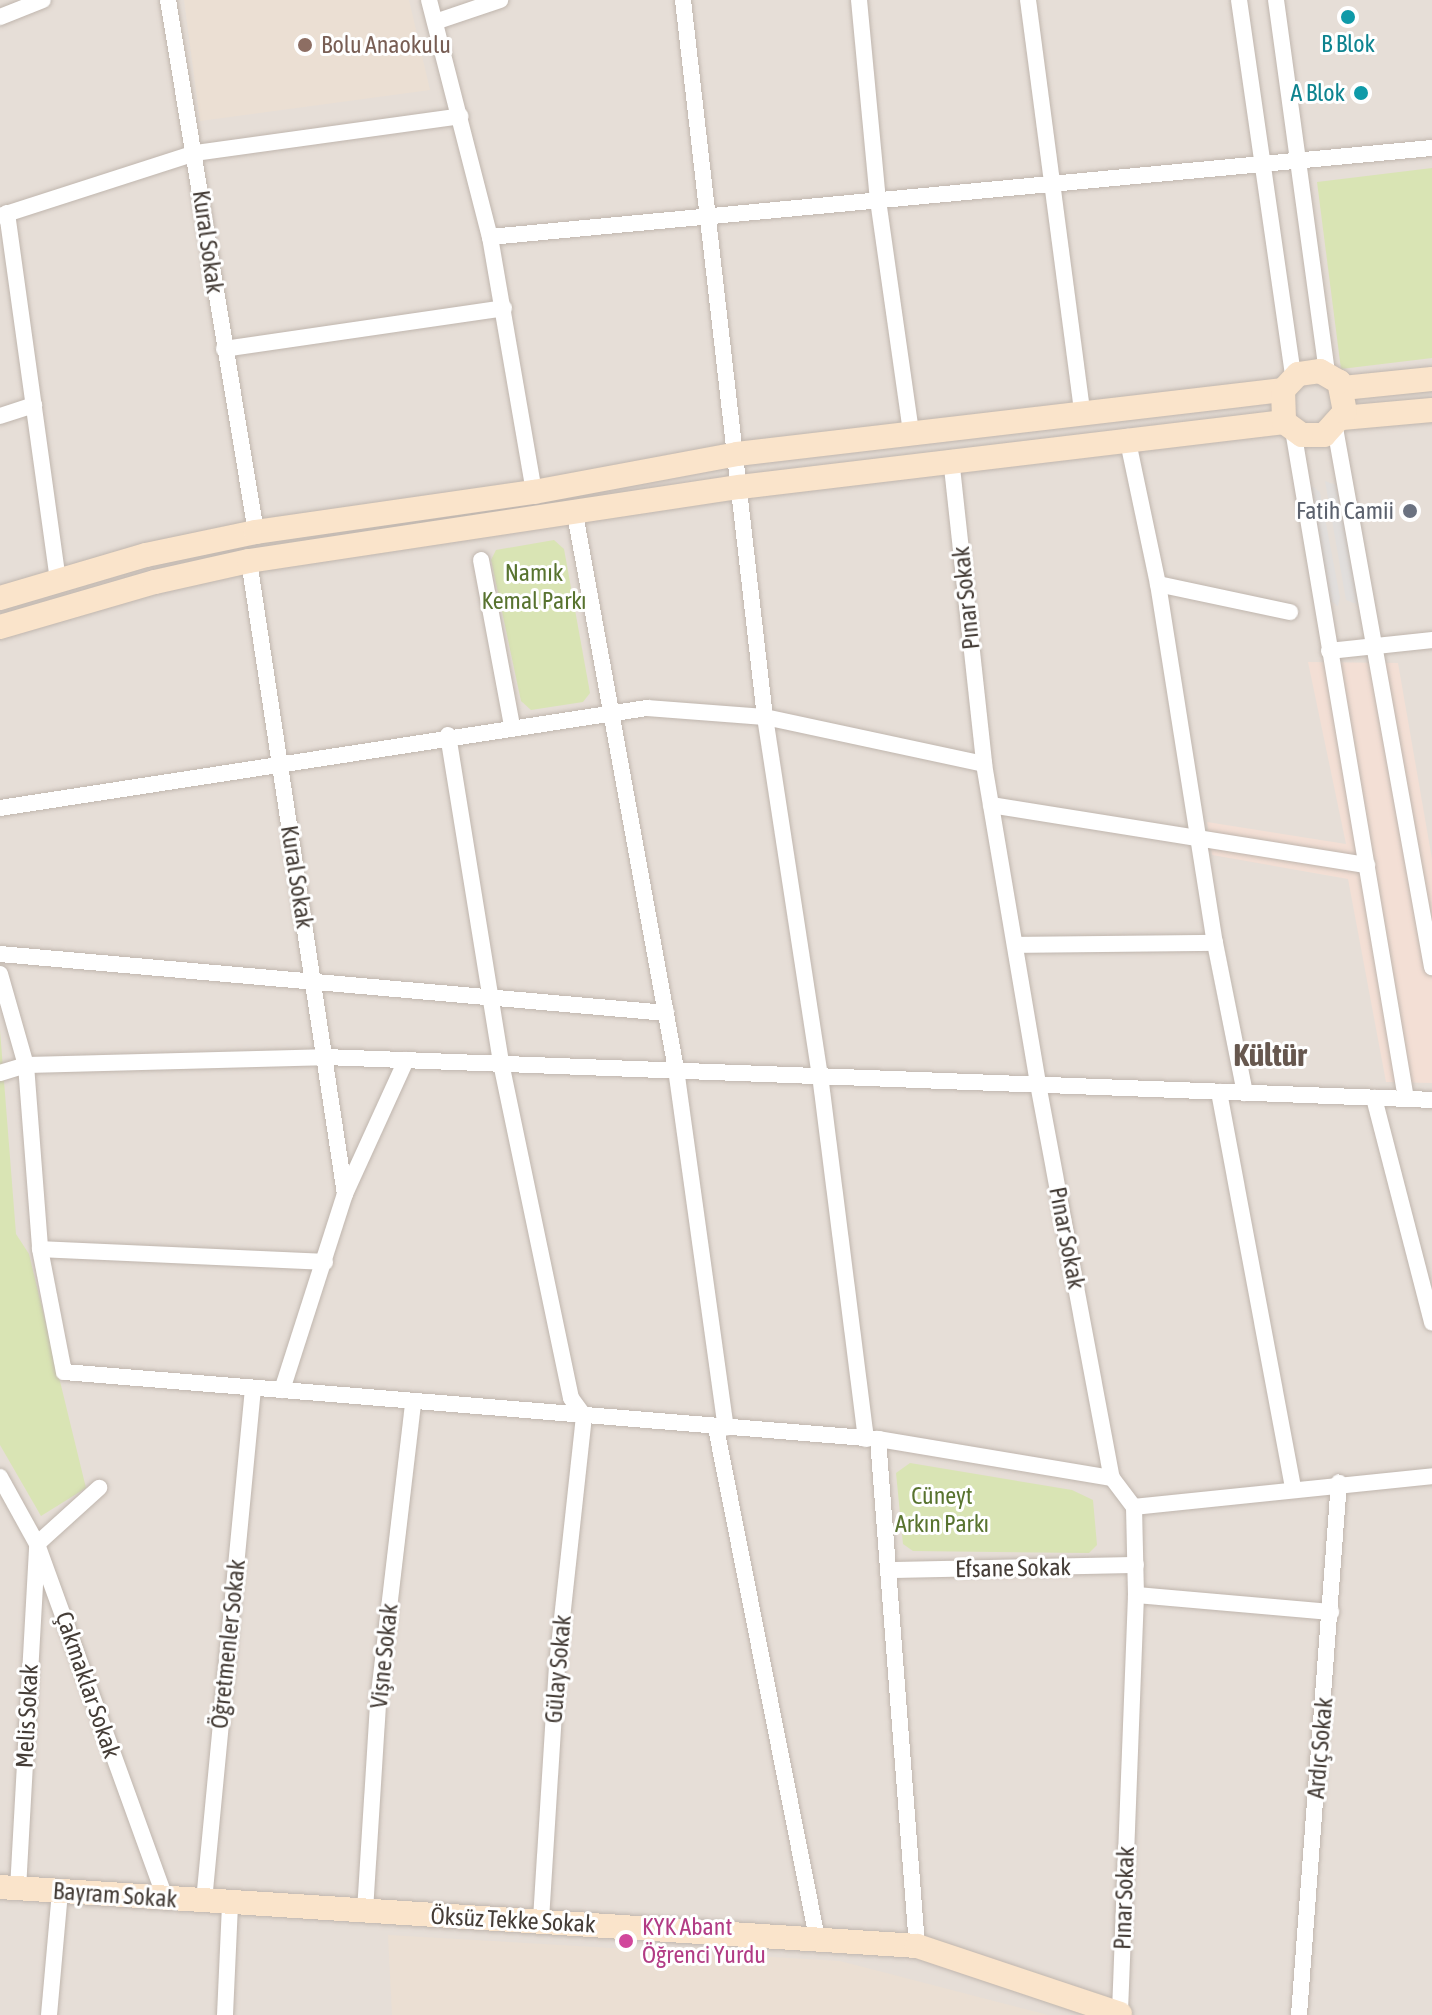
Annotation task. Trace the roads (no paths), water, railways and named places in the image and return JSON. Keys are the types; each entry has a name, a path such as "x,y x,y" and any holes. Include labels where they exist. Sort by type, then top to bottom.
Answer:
{"main road":[{"path":"0,598 58,580 256,532 534,492 737,454 1288,384 1308,370 1335,381 1432,379"},
{"path":"1335,381 1339,423"},
{"path":"1288,384 1289,426"},
{"path":"0,627 155,582 249,561 951,458 1127,437 1289,426 1313,436 1339,423 1432,410"},
{"name":"Bayram Sokak","path":"9,1888 230,1903"},
{"name":"Öksüz Tekke Sokak","path":"230,1903 917,1946 1120,2015"}],"street":[{"path":"0,17 43,0"},
{"name":"Kural Sokak","path":"168,0 256,532"},
{"path":"429,0 490,237 534,492"},
{"path":"435,22 500,0"},
{"path":"683,0 765,717 820,1075 890,1570 917,1946"},
{"path":"859,0 878,200 911,433"},
{"path":"1028,0 1082,411"},
{"path":"1239,0 1288,384"},
{"path":"1276,0 1296,159 1335,381"},
{"path":"58,580 3,215 195,153 460,116"},
{"path":"490,237 707,213 1052,186 1296,159 1432,148"},
{"path":"224,349 504,308"},
{"path":"0,416 34,405"},
{"path":"1339,423 1432,967"},
{"path":"1289,426 1406,1099"},
{"path":"1127,437 1158,584 1215,943 1245,1093"},
{"name":"Pınar Sokak","path":"951,458 984,764 1038,1084 1112,1478 1134,1507 1136,1595 1120,2015"},
{"path":"575,514 676,1069 721,1428 817,1938"},
{"path":"481,560 512,726"},
{"name":"Kural Sokak","path":"249,561 345,1194"},
{"path":"1158,584 1290,612"},
{"path":"1329,651 1432,640"},
{"path":"0,808 448,735 647,708 765,717 984,764"},
{"path":"448,735 501,1063 571,1398 584,1416"},
{"path":"991,805 1197,834 1367,865"},
{"path":"1015,945 1215,943"},
{"path":"0,954 666,1013"},
{"path":"0,974 26,1065 40,1249 64,1372 872,1439 1112,1478"},
{"path":"0,1073 26,1065 325,1057 1432,1100"},
{"path":"282,1390 345,1194 406,1060"},
{"path":"1219,1092 1293,1487"},
{"path":"1374,1098 1432,1323"},
{"path":"40,1249 325,1262"},
{"name":"Öğretmenler Sokak","path":"204,1901 253,1388"},
{"name":"Vişne Sokak","path":"365,1911 378,1702 413,1402"},
{"name":"Gülay Sokak","path":"541,1922 557,1665 584,1416"},
{"path":"1134,1507 1339,1482 1432,1476"},
{"name":"Çakmaklar Sokak","path":"0,1477 37,1544 165,1898"},
{"name":"Ardıç Sokak","path":"1299,2015 1339,1482"},
{"path":"37,1544 99,1488"},
{"name":"Melis Sokak","path":"9,1888 37,1544"},
{"name":"Efsane Sokak","path":"890,1570 1136,1565"},
{"path":"1136,1595 1331,1612"},
{"path":"49,2015 60,1891"},
{"path":"225,2015 230,1903"},
{"path":"1120,2015 1132,2015"}],"place":[{"name":"B Blok","path":"1348,17"},
{"name":"Bolu Anaokulu","path":"305,45"},
{"name":"A Blok","path":"1361,93"},
{"name":"Fatih Camii","path":"1410,511"},
{"name":"KYK Abant Öğrenci Yurdu","path":"626,1941"}],"district":[{"name":"Kültür","path":"1270,1055"}],"park label":[{"name":"Namık Kemal Parkı","path":"534,587"},
{"name":"Cüneyt Arkın Parkı","path":"942,1510"}]}
